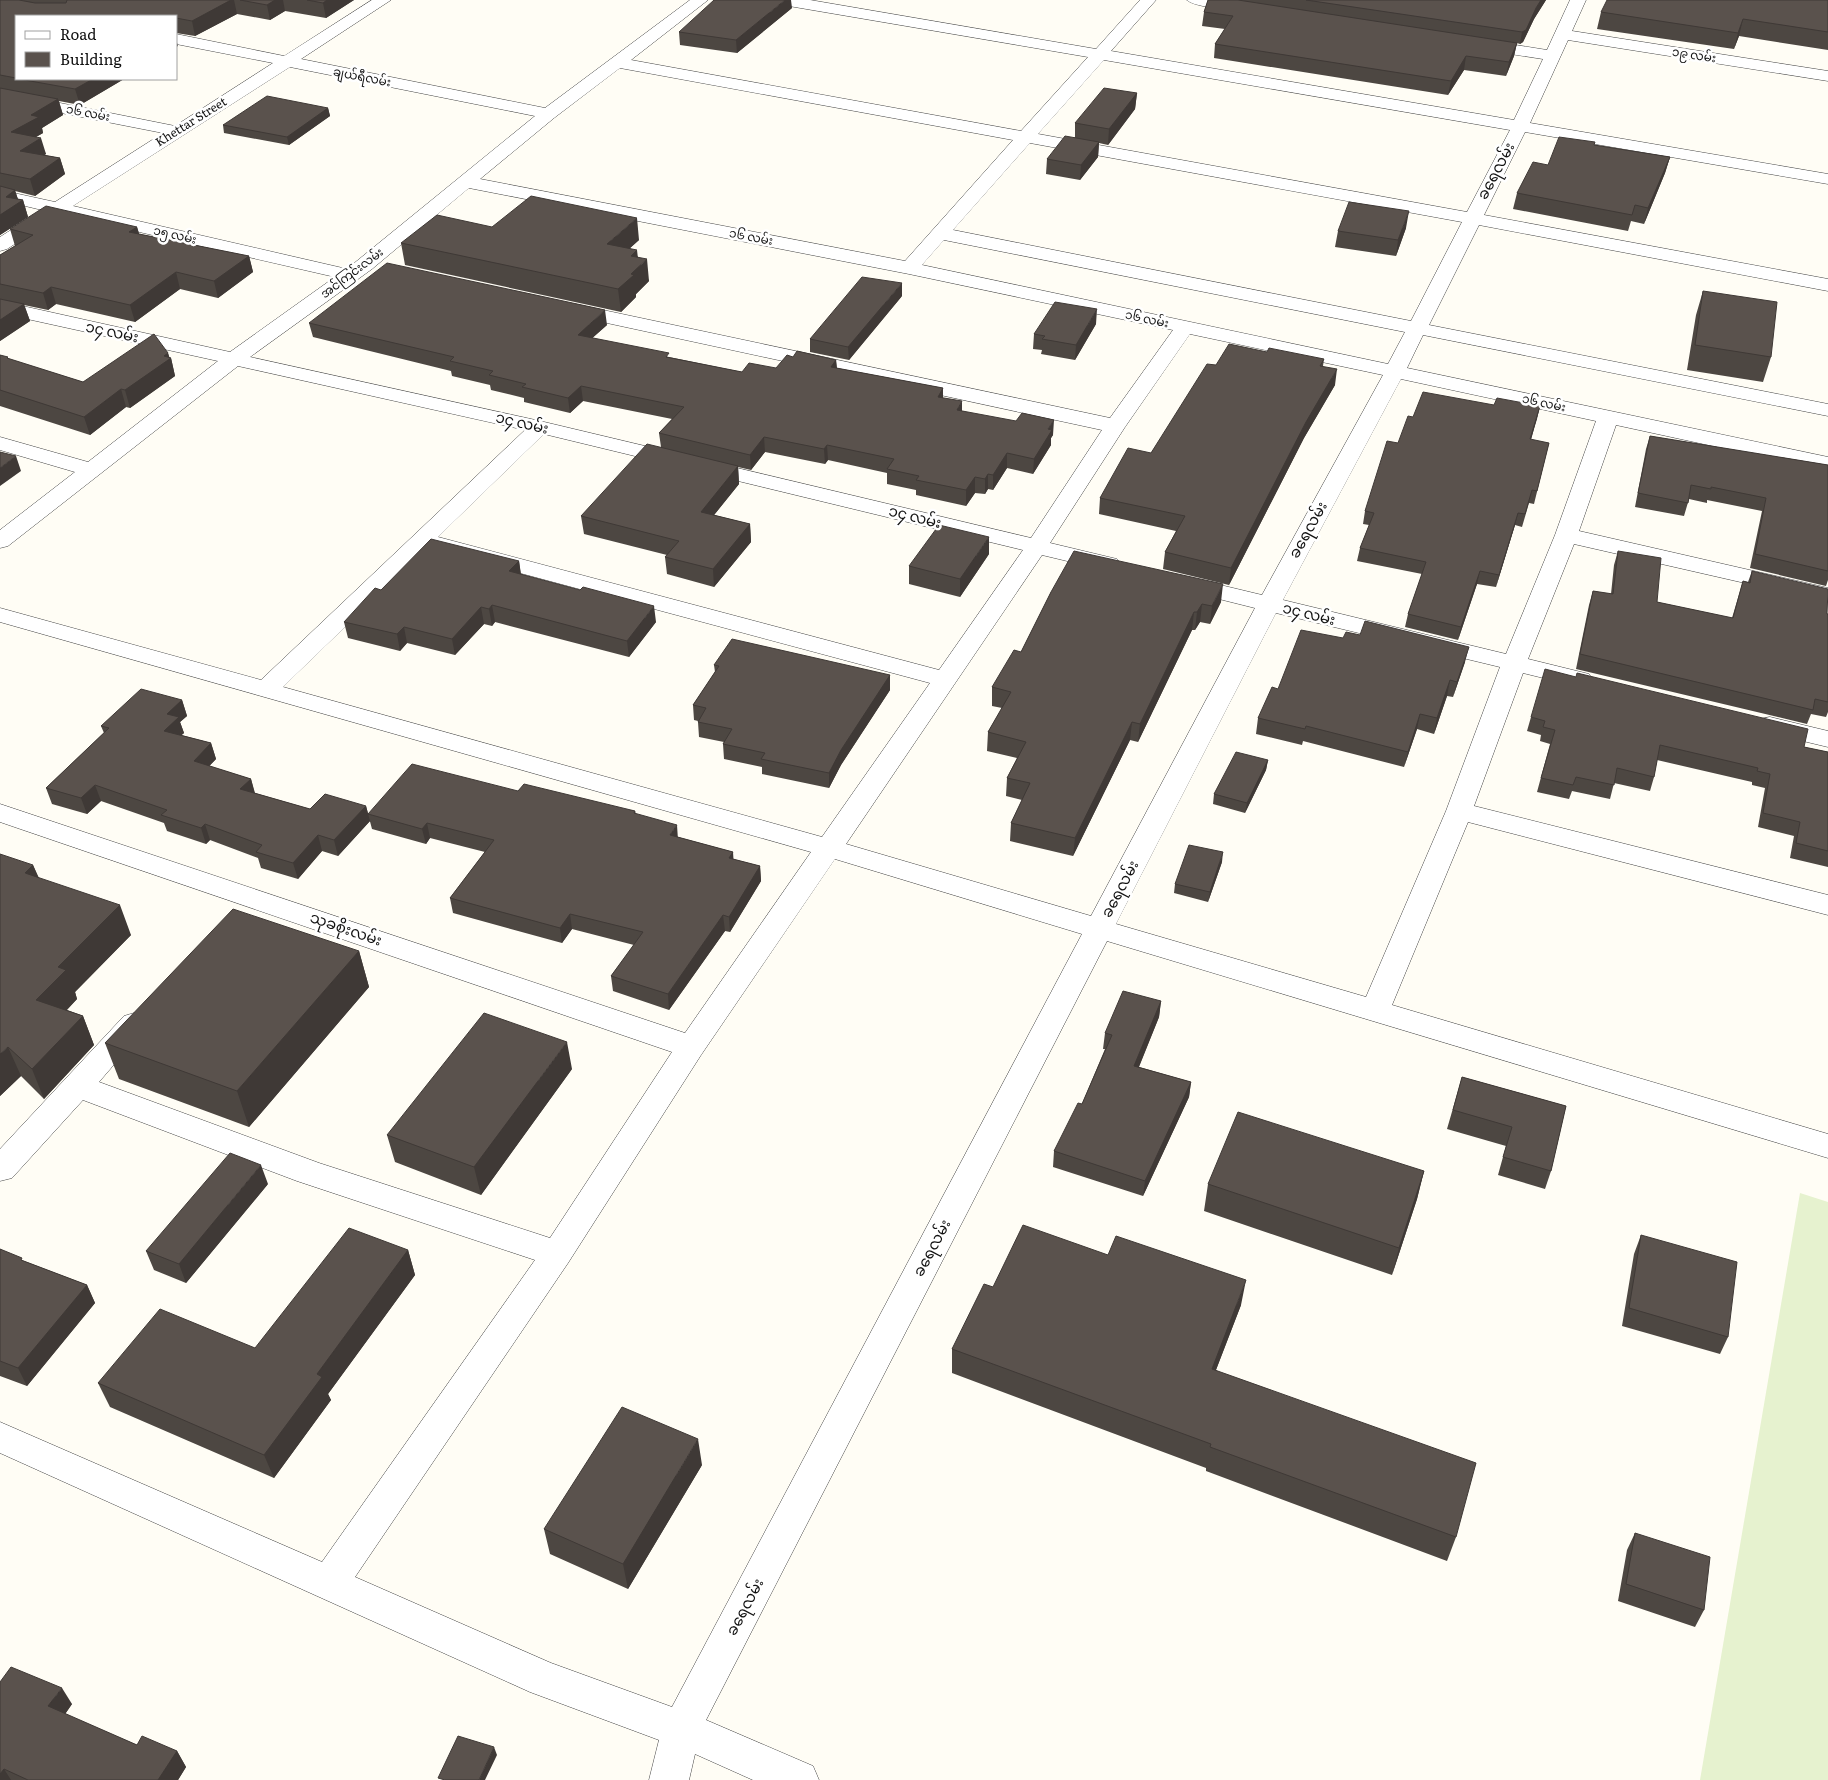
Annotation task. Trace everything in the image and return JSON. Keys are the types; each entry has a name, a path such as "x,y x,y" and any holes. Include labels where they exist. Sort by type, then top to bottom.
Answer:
{"street":[{"name":"Khettar Street","path":"0,245 383,0"},
{"name":"အင်ကြင်းလမ်း","path":"0,541 235,358 367,270 465,182 548,114 700,0"},
{"path":"783,0 1828,178"},
{"path":"909,268 1148,0"},
{"path":"1195,0 1263,10"},
{"name":"ခရေလမ်း","path":"669,1780 681,1729 1269,604 1395,371 1471,217 1520,126 1578,0"},
{"name":"၁၉ လမ်း","path":"1561,34 1828,76"},
{"name":"ချယ်ရီလမ်း","path":"178,39 548,114"},
{"path":"1465,42 1552,56"},
{"path":"617,62 1023,138 1471,217 1828,284"},
{"name":"၁၆ လမ်း","path":"0,96 176,131"},
{"name":"၁၆ လမ်း","path":"465,182 909,268 1828,464"},
{"name":"၁၅ လမ်း","path":"0,195 367,270"},
{"path":"939,233 1828,410"},
{"path":"550,304 1115,426"},
{"name":"၁၄ လမ်း","path":"0,307 540,427 1133,570"},
{"path":"330,1582 557,1254 691,1047 1036,546 1115,426 1185,327"},
{"path":"1375,1010 1459,811 1514,663 1566,535 1608,417"},
{"path":"265,690 420,539 540,427"},
{"path":"0,442 91,470"},
{"path":"1566,535 1828,595"},
{"path":"420,539 943,680"},
{"name":"၁၄ လမ်း","path":"1162,577 1600,684"},
{"path":"0,614 829,848 1828,1146"},
{"path":"1752,721 1828,739"},
{"path":"1459,811 1828,905"},
{"name":"သုခစိုးလမ်း","path":"0,813 691,1047"},
{"path":"230,921 247,896"},
{"path":"1,1169 76,1085 150,1007"},
{"path":"76,1085 308,1172 557,1254"},
{"path":"3,1442 330,1582 544,1679 681,1729 799,1780"}],"green space":[{"path":"1800,1193 1828,1202 1828,1780 1700,1780"}],"building":[{"path":"0,0 66,3 67,0 231,0 192,21 178,18 178,15 15,15 15,78 0,75"},
{"path":"240,0 275,0 267,5"},
{"path":"307,0 327,0 323,3"},
{"path":"714,0 785,0 736,40 679,32"},
{"path":"1208,0 1238,0 1517,43 1509,62 1466,56 1451,81 1215,44 1233,16 1204,12"},
{"path":"1306,0 1541,0 1526,30 1522,32"},
{"path":"1607,0 1828,0 1828,32 1743,19 1738,33 1601,12"},
{"path":"25,80 91,80 75,89"},
{"path":"0,88 58,99 31,115 39,117 11,132 41,138 20,151 60,158 30,179 0,173"},
{"path":"1104,88 1137,93 1109,129 1075,123"},
{"path":"267,96 328,108 287,137 223,125"},
{"path":"1065,136 1099,142 1081,165 1047,159"},
{"path":"1559,137 1595,142 1594,145 1670,157 1648,208 1635,205 1632,215 1517,193 1533,162 1548,165"},
{"path":"0,186 15,190 6,197 23,200 0,215"},
{"path":"531,196 637,218 607,244 637,250 631,256 647,259 631,274 634,275 618,289 401,243 437,215 492,227"},
{"path":"1349,202 1409,211 1398,240 1338,231"},
{"path":"46,206 137,227 129,232 249,256 214,281 176,272 130,305 51,287 43,293 0,284 0,255 33,235 10,229"},
{"path":"387,263 605,310 578,335 669,353 666,357 742,372 749,363 776,368 787,355 793,357 797,351 836,360 831,367 943,388 938,397 962,401 957,410 1016,421 1022,413 1054,420 1048,429 1052,430 1034,459 1007,453 993,475 988,474 985,479 975,477 966,490 916,480 919,476 887,469 894,459 827,445 824,449 764,437 750,455 659,433 684,407 581,386 568,398 522,387 526,384 489,375 493,371 450,361 454,357 309,323"},
{"path":"862,277 902,283 848,347 810,339"},
{"path":"1703,291 1777,302 1771,357 1695,345"},
{"path":"0,299 24,304 0,320"},
{"path":"1055,302 1097,309 1076,345 1042,339 1045,336 1034,334"},
{"path":"154,334 168,353 164,356 171,358 125,390 121,389 84,417 0,390 0,355 83,382"},
{"path":"1229,344 1267,352 1269,348 1324,359 1320,366 1337,369 1306,422 1231,568 1165,552 1185,516 1100,498 1128,448 1151,453 1207,364 1216,365"},
{"path":"1423,392 1494,405 1497,398 1540,406 1530,439 1549,443 1537,491 1532,490 1525,514 1518,513 1499,575 1480,571 1461,627 1408,614 1426,562 1360,548 1374,513 1365,511 1387,441 1398,443 1408,416 1413,417"},
{"path":"1650,436 1828,465 1828,571 1755,554 1766,498 1691,485 1688,503 1638,493"},
{"path":"647,444 738,466 701,512 750,524 713,569 665,557 679,541 581,516"},
{"path":"0,452 16,456 0,468"},
{"path":"939,525 989,537 960,579 909,566"},
{"path":"431,539 519,561 509,571 580,590 583,587 654,606 627,641 492,605 489,609 481,607 452,639 404,627 397,634 344,622 375,588 381,590"},
{"path":"1074,551 1223,584 1212,606 1202,604 1197,612 1194,612 1140,724 1132,722 1075,838 1011,823 1030,783 1007,778 1026,742 988,732 1011,692 992,687 1014,650 1021,652"},
{"path":"1618,551 1661,558 1657,602 1733,618 1743,581 1750,583 1752,571 1828,589 1828,702 1815,699 1813,710 1580,654 1593,591 1613,594"},
{"path":"1365,621 1469,647 1457,682 1450,680 1437,718 1420,714 1408,752 1306,726 1305,729 1258,718 1272,687 1278,689 1301,630 1343,638 1346,632 1360,635"},
{"path":"732,639 890,675 841,750 829,773 761,759 765,753 723,744 732,729 698,722 706,708 693,705 719,666 714,665"},
{"path":"1545,669 1576,677 1577,673 1808,729 1804,747 1828,752 1828,851 1796,843 1800,822 1763,813 1770,774 1757,771 1758,768 1660,745 1654,777 1617,768 1614,785 1576,777 1573,785 1541,778 1555,730 1543,727 1545,721 1531,717"},
{"path":"141,689 182,700 167,714 179,717 164,731 211,743 194,761 251,779 240,789 310,809 325,794 366,806 334,840 318,835 293,863 256,852 262,845 205,824 201,828 161,815 167,810 95,785 81,798 46,788 109,728 101,726"},
{"path":"1236,752 1268,760 1247,803 1214,794"},
{"path":"412,764 518,791 524,784 635,811 634,813 677,825 670,835 733,852 729,858 760,866 729,917 723,915 668,994 611,976 643,932 570,914 560,928 450,898 494,840 427,823 422,829 368,814"},
{"path":"1189,845 1223,852 1210,892 1175,884"},
{"path":"0,854 33,865 25,873 120,905 58,967 66,970 36,1000 83,1016 32,1069 8,1047 0,1054"},
{"path":"233,909 359,951 237,1091 105,1043"},
{"path":"1123,991 1161,1001 1134,1066 1191,1082 1145,1181 1054,1151 1078,1103 1082,1104 1112,1035 1105,1033"},
{"path":"484,1013 567,1042 474,1167 387,1135"},
{"path":"1462,1077 1566,1106 1551,1171 1503,1157 1512,1127 1453,1110"},
{"path":"1238,1112 1424,1171 1399,1248 1208,1184"},
{"path":"230,1153 261,1165 179,1264 146,1251"},
{"path":"1023,1225 1108,1255 1116,1236 1246,1280 1212,1369 1476,1463 1456,1537 1210,1447 1211,1444 952,1349 984,1284 993,1287"},
{"path":"349,1228 408,1250 317,1374 322,1377 264,1455 98,1383 160,1309 255,1348"},
{"path":"1641,1235 1737,1262 1728,1337 1629,1308"},
{"path":"0,1249 22,1258 21,1260 87,1285 18,1368 0,1361"},
{"path":"622,1407 698,1439 623,1564 544,1529"},
{"path":"1635,1533 1710,1557 1704,1610 1626,1584"},
{"path":"11,1667 62,1688 48,1706 137,1745 142,1736 177,1751 158,1780 28,1780 4,1769 0,1774 0,1682"},
{"path":"458,1736 494,1747 479,1780 445,1780 438,1778"}]}
